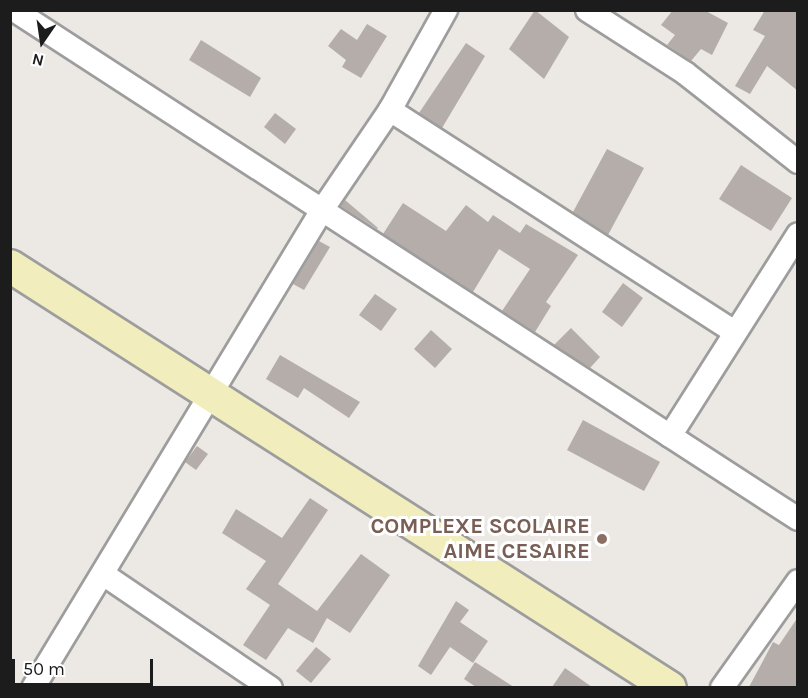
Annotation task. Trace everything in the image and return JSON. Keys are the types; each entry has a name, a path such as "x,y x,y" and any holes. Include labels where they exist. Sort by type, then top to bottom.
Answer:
{"main road":[{"path":"10,266 212,397 670,687"}],"street":[{"path":"14,10 798,519"},
{"path":"33,687 212,397 322,210 390,110 446,10"},
{"path":"587,10 685,73 798,162"},
{"path":"390,110 734,332"},
{"path":"670,436 798,234"},
{"path":"103,574 271,687"},
{"path":"722,687 798,581"}],"building":[{"path":"535,10 569,37 544,79 509,49"},
{"path":"673,10 704,10 728,23 712,55 701,49 691,61 667,45 675,35 661,25"},
{"path":"765,10 798,10 798,91 767,66 750,94 735,86 765,36 753,30"},
{"path":"367,24 387,36 361,78 342,67 346,60 328,46 341,29 357,40"},
{"path":"201,40 261,78 250,97 189,60"},
{"path":"466,43 485,56 442,128 419,113"},
{"path":"275,113 296,129 285,144 264,127"},
{"path":"607,149 644,168 608,235 573,212"},
{"path":"741,165 792,198 771,231 719,199"},
{"path":"345,200 378,228 341,206"},
{"path":"403,203 446,231 466,205 488,222 493,215 520,233 526,224 578,255 546,302 551,306 535,332 502,311 530,269 499,249 473,292 383,234"},
{"path":"319,241 330,247 304,290 293,284"},
{"path":"623,283 643,298 622,327 602,312"},
{"path":"375,294 397,309 381,331 359,315"},
{"path":"571,328 600,357 590,368 554,345"},
{"path":"431,330 452,349 435,368 414,349"},
{"path":"280,355 360,402 349,418 304,388 298,398 266,379"},
{"path":"583,420 660,462 644,491 567,450"},
{"path":"197,446 208,454 196,470 185,462"},
{"path":"310,498 328,510 278,584 317,611 361,554 390,575 350,633 327,618 313,643 288,628 266,660 243,645 270,605 246,589 266,561 222,533 236,509 282,538"},
{"path":"456,601 469,610 460,622 488,641 473,663 450,647 431,675 418,666"},
{"path":"798,617 798,687 749,687 773,642 779,645"},
{"path":"316,647 331,659 311,683 296,671"},
{"path":"475,662 514,687 476,687 464,679"},
{"path":"565,668 592,687 552,687"}],"place":[{"name":"COMPLEXE SCOLAIRE AIME CESAIRE","path":"602,539"}]}
